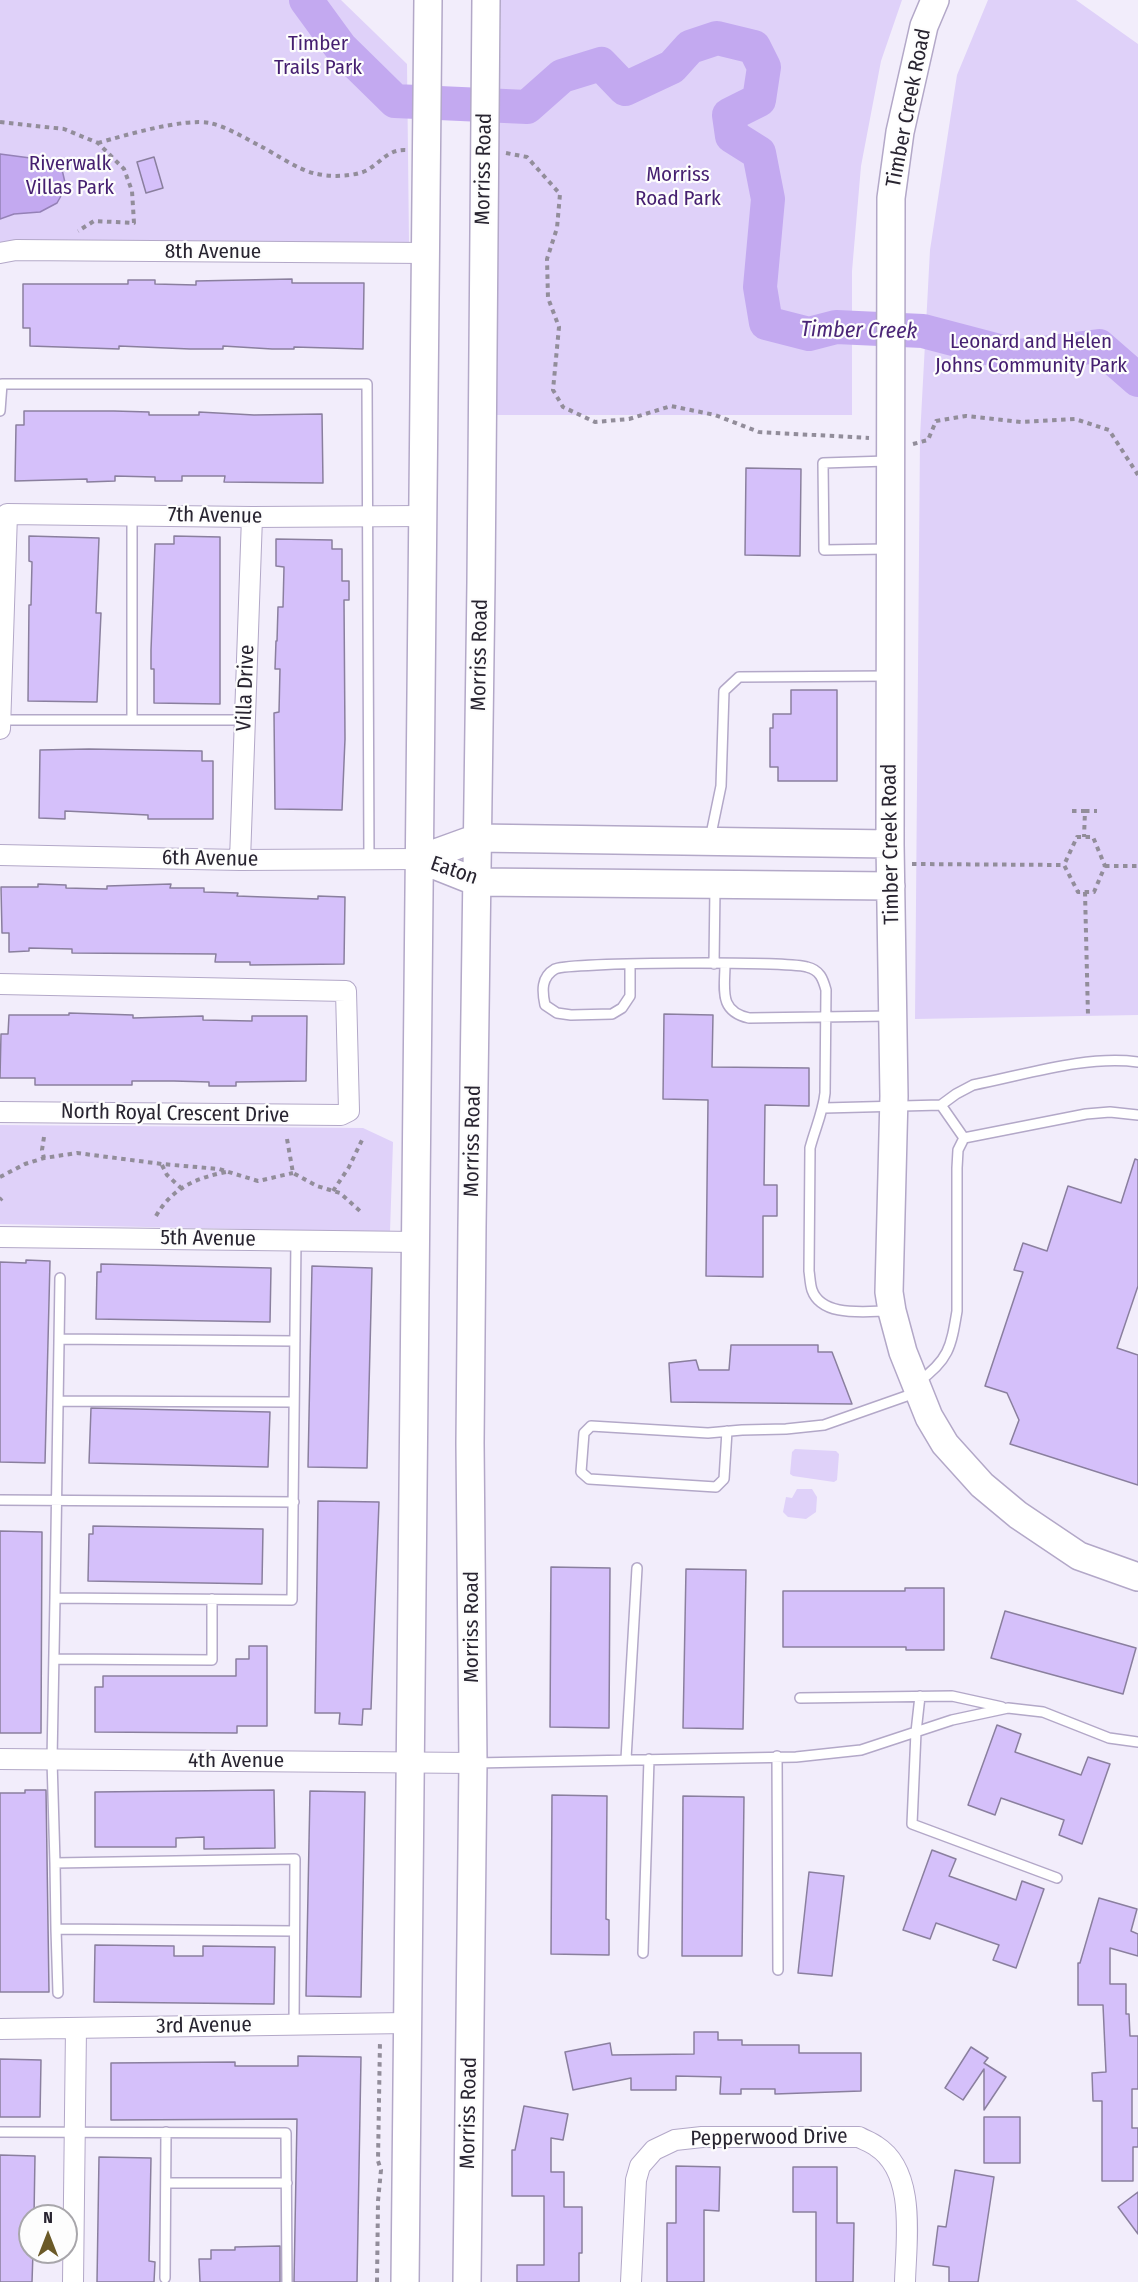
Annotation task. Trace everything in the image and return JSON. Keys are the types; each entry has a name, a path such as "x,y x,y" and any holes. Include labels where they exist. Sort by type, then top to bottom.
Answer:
{"main road":[{"name":"Morriss Road","path":"467,2282 473,1763 470,1432 486,0"},
{"name":"Timber Creek Road","path":"935,0 924,26 900,132 891,198 890,844 894,1108 889,1292 903,1352 929,1417 945,1444 1001,1502 1079,1556 1138,1577"},
{"path":"405,2282 428,13"},
{"name":"Eaton","path":"419,859 477,838 890,844"},
{"name":"Eaton","path":"419,859 477,882 891,886"}],"street":[{"name":"8th Avenue","path":"0,253 16,250 426,253"},
{"name":"7th Avenue","path":"0,720 7,514 252,517 423,516"},
{"name":"Villa Drive","path":"240,860 252,517"},
{"path":"0,720 0,729"},
{"name":"6th Avenue","path":"0,855 240,860 419,859"},
{"name":"North Royal Crescent Drive","path":"0,984 346,991 349,1111 340,1115 0,1112"},
{"name":"5th Avenue","path":"0,1236 416,1242"},
{"name":"4th Avenue","path":"0,1759 473,1763"},
{"name":"3rd Avenue","path":"0,2029 407,2023"},
{"path":"73,2282 76,2028"},
{"name":"Pepperwood Drive","path":"631,2282 636,2180 640,2166 654,2150 675,2140 702,2137 859,2137 878,2147 891,2162 902,2181 907,2210 905,2282"}],"lane":[{"path":"0,411 2,384 367,384 369,859"},
{"path":"889,461 823,463 824,550 890,549"},
{"path":"132,516 132,720"},
{"path":"710,842 721,786 724,691 740,677 890,675"},
{"path":"0,720 245,720"},
{"path":"714,964 715,886"},
{"path":"630,964 630,996 622,1008 612,1014 571,1015 557,1013 545,1005 542,993 544,979 555,968 569,965 630,964 794,964 810,967 822,976 826,990 824,1108 814,1130 810,1148 809,1271 812,1291 822,1304 837,1310 892,1311"},
{"path":"725,964 724,997 728,1008 736,1016 748,1018 893,1016"},
{"path":"824,1108 941,1106 956,1094 973,1086 1090,1061 1120,1059 1138,1062"},
{"path":"941,1106 964,1138"},
{"path":"964,1138 1086,1114 1110,1112 1138,1115"},
{"path":"727,1431 724,1479 716,1487 590,1479 581,1472 584,1433 591,1426 708,1433 727,1431 786,1429 824,1425 917,1387 936,1369 946,1354 953,1333 957,1311 958,1150 964,1138"},
{"path":"55,1598 292,1600 296,1240"},
{"path":"58,1993 52,1760 60,1278"},
{"path":"60,1339 295,1341"},
{"path":"58,1401 294,1402"},
{"path":"0,1500 294,1502"},
{"path":"626,1759 637,1568"},
{"path":"54,1659 212,1660 212,1599"},
{"path":"920,1696 912,1824 1057,1878"},
{"path":"800,1698 952,1696 1008,1708 1043,1712 1109,1738 1138,1742"},
{"path":"473,1763 796,1757 861,1750 952,1720 1008,1708"},
{"path":"777,1756 778,1970"},
{"path":"643,1953 649,1759"},
{"path":"55,1863 295,1858 294,2025"},
{"path":"56,1929 294,1931"},
{"path":"0,2132 286,2133 287,2282"},
{"path":"165,2278 166,2132"},
{"path":"166,2183 287,2183"}],"path":[{"path":"0,122 64,129 98,143 124,169 132,191 134,223 94,221 74,233"},
{"path":"98,143 177,124 210,123 312,173 343,176 363,172 390,152 408,150"},
{"path":"505,152 526,156 560,194 557,228 547,259 548,298 559,327 553,390 563,407 595,422 629,418 671,406 716,415 759,432 870,438"},
{"path":"913,444 928,440 936,421 966,416 1021,422 1075,419 1109,430 1138,475"},
{"path":"1072,811 1097,811"},
{"path":"1084,837 1085,811"},
{"path":"1077,837 1084,837 1093,837 1105,866 1094,892 1078,892 1065,865 1077,837"},
{"path":"908,864 1065,865"},
{"path":"1105,866 1138,866"},
{"path":"1085,892 1088,1016"},
{"path":"44,1137 42,1150 44,1158"},
{"path":"287,1139 293,1173"},
{"path":"333,1191 349,1167 362,1140"},
{"path":"0,1177 25,1164 44,1158 77,1153 219,1169 258,1182 293,1173 316,1186 340,1193 361,1212"},
{"path":"162,1164 167,1174 181,1188"},
{"path":"156,1216 163,1204 181,1188 197,1180 227,1172"},
{"path":"377,2282 378,2201 381,2170 378,2161 380,2023"}],"green space":[{"path":"0,0 341,0 407,64 409,243 0,244"},
{"name":"Morriss Road Park","path":"501,0 902,0 881,61 861,166 852,271 852,415 495,415"},
{"name":"Leonard and Helen Johns Community Park","path":"988,0 1076,0 1138,44 1138,1015 915,1019 920,437 930,250 957,75"},
{"path":"0,1125 363,1128 393,1142 390,1232 0,1224"},
{"path":"795,1449 836,1451 839,1454 837,1480 834,1482 790,1474 792,1452"},
{"path":"797,1489 812,1489 817,1497 816,1512 806,1519 788,1517 783,1512 786,1497 792,1498"}],"shaded area":[{"path":"0,154 38,159 61,165 66,187 57,203 40,212 14,214 0,219"}],"building":[{"path":"154,157 163,188 146,193 137,162"},
{"path":"292,279 292,283 364,283 363,349 294,347 294,349 272,349 223,346 223,349 190,349 119,346 119,349 30,346 30,328 23,328 23,284 128,284 128,280 155,280 155,284 196,285 196,281"},
{"path":"24,411 149,412 149,415 199,415 199,412 254,415 322,414 323,483 224,482 225,476 182,476 182,481 155,481 155,477 115,476 115,481 87,482 87,479 15,481 16,425 24,425"},
{"path":"746,468 801,469 800,556 745,555"},
{"path":"29,536 99,538 96,613 101,613 97,702 28,701 32,562 29,561"},
{"path":"174,536 220,537 220,704 154,703 154,669 151,669 151,650 155,544 174,544"},
{"path":"276,539 332,540 332,549 342,549 342,581 349,581 349,600 344,600 345,739 342,810 275,809 274,713 279,712 280,669 275,669 276,641 278,607 283,607 284,567 276,566"},
{"path":"791,690 837,690 837,781 778,781 778,767 770,767 770,728 773,728 773,714 791,714"},
{"path":"40,750 202,751 202,761 213,761 213,819 148,819 148,815 65,811 65,819 39,818"},
{"path":"38,884 66,885 66,888 107,889 107,886 171,884 170,888 204,888 204,892 238,893 237,896 318,899 318,896 345,897 344,964 250,965 250,962 215,962 216,954 72,953 72,949 29,948 29,951 9,952 9,933 2,933 1,887 38,887"},
{"path":"69,1013 133,1015 133,1018 203,1016 203,1020 252,1021 252,1016 307,1016 306,1081 236,1082 236,1086 209,1086 209,1082 174,1081 132,1081 132,1085 35,1085 35,1078 0,1078 1,1034 8,1034 9,1015 69,1015"},
{"path":"664,1014 713,1015 712,1067 809,1068 809,1106 765,1105 764,1185 777,1185 777,1216 763,1216 763,1277 706,1276 708,1100 663,1099"},
{"path":"1135,1159 1138,1160 1138,1286 1117,1348 1138,1355 1138,1485 1010,1444 1019,1420 1007,1393 985,1386 1023,1272 1014,1270 1023,1243 1047,1251 1068,1186 1121,1203"},
{"path":"26,1260 50,1261 45,1463 0,1462 0,1262 26,1263"},
{"path":"101,1264 271,1268 270,1322 96,1319 97,1272 101,1272"},
{"path":"312,1266 372,1268 367,1468 308,1467"},
{"path":"731,1345 818,1345 818,1352 832,1352 852,1404 671,1402 669,1363 696,1360 699,1370 729,1370"},
{"path":"91,1408 270,1412 268,1467 89,1463"},
{"path":"318,1501 379,1502 371,1709 363,1709 362,1725 339,1724 340,1713 315,1713"},
{"path":"93,1526 263,1529 262,1584 88,1581 89,1534 93,1534"},
{"path":"0,1531 42,1532 41,1733 0,1733"},
{"path":"551,1567 610,1568 609,1728 550,1727"},
{"path":"686,1569 746,1570 743,1729 683,1728"},
{"path":"905,1588 944,1588 944,1650 906,1650 906,1647 783,1647 783,1591 905,1591"},
{"path":"1005,1611 1136,1648 1123,1694 991,1658"},
{"path":"249,1646 267,1646 267,1726 237,1726 237,1733 95,1732 95,1687 103,1687 103,1676 236,1676 236,1659 249,1659"},
{"path":"997,1725 1021,1734 1015,1752 1081,1775 1088,1757 1110,1764 1082,1844 1059,1835 1064,1820 1001,1798 995,1815 968,1805"},
{"path":"25,1790 46,1790 49,1992 0,1992 0,1793 25,1793"},
{"path":"274,1790 275,1848 204,1849 204,1837 176,1838 176,1847 95,1847 95,1792"},
{"path":"310,1791 365,1792 361,1997 306,1996"},
{"path":"552,1795 607,1796 606,1919 609,1920 609,1955 551,1954"},
{"path":"683,1796 744,1797 742,1956 682,1956"},
{"path":"932,1850 956,1859 949,1876 1016,1900 1022,1881 1044,1889 1016,1968 993,1960 999,1945 936,1923 930,1939 903,1930"},
{"path":"809,1872 844,1876 832,1976 798,1973"},
{"path":"1099,1898 1137,1909 1131,1931 1138,1934 1138,1956 1110,1948 1110,1984 1126,1984 1126,2014 1129,2014 1130,2036 1138,2036 1138,2089 1132,2089 1132,2128 1138,2128 1138,2147 1133,2147 1133,2181 1102,2181 1102,2101 1093,2101 1092,2073 1106,2072 1103,2005 1078,2005 1078,1963 1080,1963"},
{"path":"95,1945 174,1946 174,1956 203,1956 203,1946 275,1947 274,2004 94,2002"},
{"path":"694,2032 718,2032 718,2040 742,2040 742,2045 799,2045 799,2053 861,2053 861,2091 775,2094 775,2089 741,2089 741,2094 720,2094 721,2077 676,2076 676,2090 631,2090 631,2078 573,2090 565,2052 610,2043 612,2055 694,2054"},
{"path":"971,2047 988,2058 984,2063 1006,2077 984,2110 984,2069 963,2100 945,2088"},
{"path":"298,2056 361,2057 357,2282 294,2282 297,2119 111,2120 111,2063 235,2062 235,2066 298,2066"},
{"path":"0,2059 41,2060 40,2117 0,2117"},
{"path":"524,2106 568,2114 563,2140 551,2138 551,2172 564,2172 564,2207 582,2207 582,2253 579,2253 579,2282 517,2282 517,2265 544,2265 544,2196 512,2196 512,2150 515,2150"},
{"path":"984,2117 1020,2117 1020,2163 984,2163"},
{"path":"0,2155 35,2156 34,2204 18,2204 18,2264 33,2264 32,2282 0,2282"},
{"path":"99,2157 151,2158 149,2261 155,2262 154,2282 97,2282"},
{"path":"676,2166 720,2167 719,2211 704,2210 704,2282 667,2282 667,2223 676,2223"},
{"path":"793,2167 837,2167 837,2223 854,2223 853,2282 816,2282 816,2212 793,2212"},
{"path":"955,2170 994,2177 978,2282 949,2282 949,2267 933,2265 938,2226 946,2227"},
{"path":"1138,2192 1138,2234 1118,2207"},
{"path":"280,2246 280,2282 200,2282 199,2259 211,2259 211,2250"}],"waterway":[{"name":"Timber Creek","path":"306,0 341,48 395,101 527,107 562,76 601,64 625,89 672,67 690,47 717,38 754,47 764,67 759,100 729,115 732,136 759,153 768,199 760,287 766,323 809,334 836,327 923,331 1018,356 1099,346 1138,380"}],"park label":[{"name":"Timber Trails Park","path":"318,56"},
{"name":"Riverwalk Villas Park","path":"70,176"}]}
